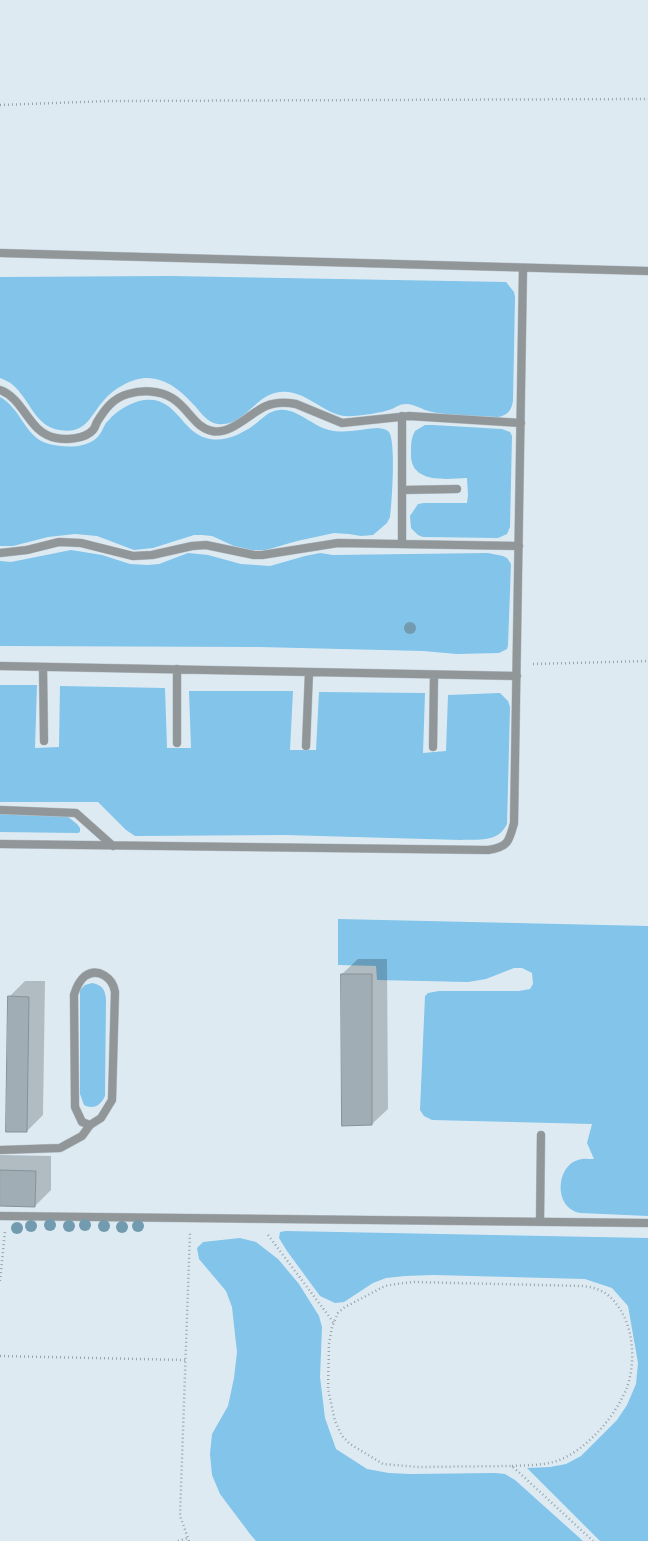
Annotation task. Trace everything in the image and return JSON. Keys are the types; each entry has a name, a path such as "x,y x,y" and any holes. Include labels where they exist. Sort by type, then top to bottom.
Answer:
{"lane":[{"path":"0,253 648,271"},
{"path":"0,844 480,850 504,846 510,839 514,823 523,268"},
{"path":"0,390 6,392 15,400 34,426 47,436 57,439 82,436 93,430 110,404 120,396 140,391 158,393 172,398 200,426 213,431 230,428 266,406 280,403 296,404 342,423 402,416 521,423"},
{"path":"402,416 402,544"},
{"path":"402,490 456,489"},
{"path":"0,553 27,550 59,542 82,543 133,556 152,555 192,546 206,545 262,555 338,542 519,546"},
{"path":"0,666 517,676"},
{"path":"43,667 44,741"},
{"path":"177,669 177,743"},
{"path":"306,746 310,672"},
{"path":"434,674 434,747"},
{"path":"0,810 76,813 113,846"},
{"path":"0,1150 60,1148 82,1136 90,1125 101,1118 112,1100 115,1000 114,985 104,974 94,973 86,976 77,985 74,995 75,1107 82,1122 90,1125"},
{"path":"540,1222 541,1135"},
{"path":"4,1216 648,1223"}],"path":[{"path":"0,105 109,101 648,99"},
{"path":"517,664 648,661"},
{"path":"0,1281 4,1216"},
{"path":"178,1541 189,1539 180,1516 190,1218"},
{"path":"256,1219 334,1323"},
{"path":"414,1282 582,1286 602,1291 612,1298 627,1324 632,1353 631,1367 626,1389 619,1404 597,1433 577,1450 564,1458 547,1463 512,1466 418,1467 383,1464 350,1444 342,1436 335,1420 328,1389 327,1375 329,1344 338,1313 385,1286 414,1282"},
{"path":"0,1356 185,1360"},
{"path":"512,1466 593,1541"}],"shaded area":[{"path":"170,276 506,282 514,292 515,297 513,401 511,407 507,414 498,417 465,416 439,413 406,404 375,413 344,416 336,414 297,394 280,392 271,394 264,398 236,421 227,424 218,424 208,420 185,396 168,383 161,380 141,378 114,391 105,399 82,427 76,430 68,431 51,428 44,423 33,412 19,391 9,382 0,378 0,277"},
{"path":"0,397 13,408 28,429 41,441 49,444 70,447 84,445 96,439 111,417 129,405 144,400 155,400 164,403 197,434 212,439 225,439 237,435 254,425 268,414 279,410 286,410 298,414 329,430 347,431 377,428 383,429 389,432 391,438 393,460 390,517 387,523 373,535 361,536 334,533 297,541 266,550 252,550 234,546 212,536 202,535 194,535 153,548 134,550 97,536 75,534 48,537 13,546 0,546"},
{"path":"425,425 502,429 510,432 512,436 510,527 507,534 498,538 423,537 418,535 411,528 410,516 418,504 467,503 467,478 439,479 422,475 416,470 412,462 412,439 415,431"},
{"path":"71,550 102,555 130,564 148,565 159,564 188,553 208,555 241,564 270,566 320,553 333,555 488,553 503,556 507,558 511,564 508,645 507,649 499,653 457,654 423,651 259,647 0,646 0,561 11,562"},
{"path":"0,685 37,685 35,748 59,747 60,686 165,688 167,748 191,748 189,691 293,691 290,750 316,750 319,692 425,693 423,753 446,751 448,695 500,693 508,701 510,707 507,824 503,830 493,837 474,840 285,835 135,836 126,830 98,802 0,802"},
{"path":"0,814 67,816 77,824 80,828 80,832 0,832"},
{"path":"338,919 648,926 648,1216 580,1213 571,1210 565,1203 562,1196 561,1187 565,1170 578,1160 594,1159 587,1143 592,1124 432,1120 424,1116 420,1110 425,996 428,993 439,991 519,991 530,989 533,984 532,973 522,968 514,968 486,979 468,982 377,980 376,966 338,965"},
{"path":"92,983 102,988 106,999 105,1096 97,1106 94,1107 84,1105 80,1094 80,990 85,985"},
{"path":"280,1232 648,1238 648,1541 600,1541 527,1468 550,1467 566,1464 581,1456 617,1420 627,1405 636,1384 638,1363 628,1306 612,1288 585,1279 434,1275 405,1276 386,1278 373,1283 344,1302 335,1303 320,1296 287,1251 279,1238"},
{"path":"240,1238 256,1242 278,1259 299,1284 319,1316 322,1327 320,1377 325,1418 336,1449 367,1469 389,1473 505,1474 515,1480 583,1541 256,1541 220,1494 212,1475 210,1454 212,1434 228,1406 234,1378 237,1352 232,1307 226,1291 199,1259 197,1248 203,1242"}],"building":[{"path":"341,974 372,974 372,1125 342,1126"},
{"path":"8,996 29,997 27,1132 6,1132"},
{"path":"0,1170 36,1171 35,1207 0,1206"}]}
